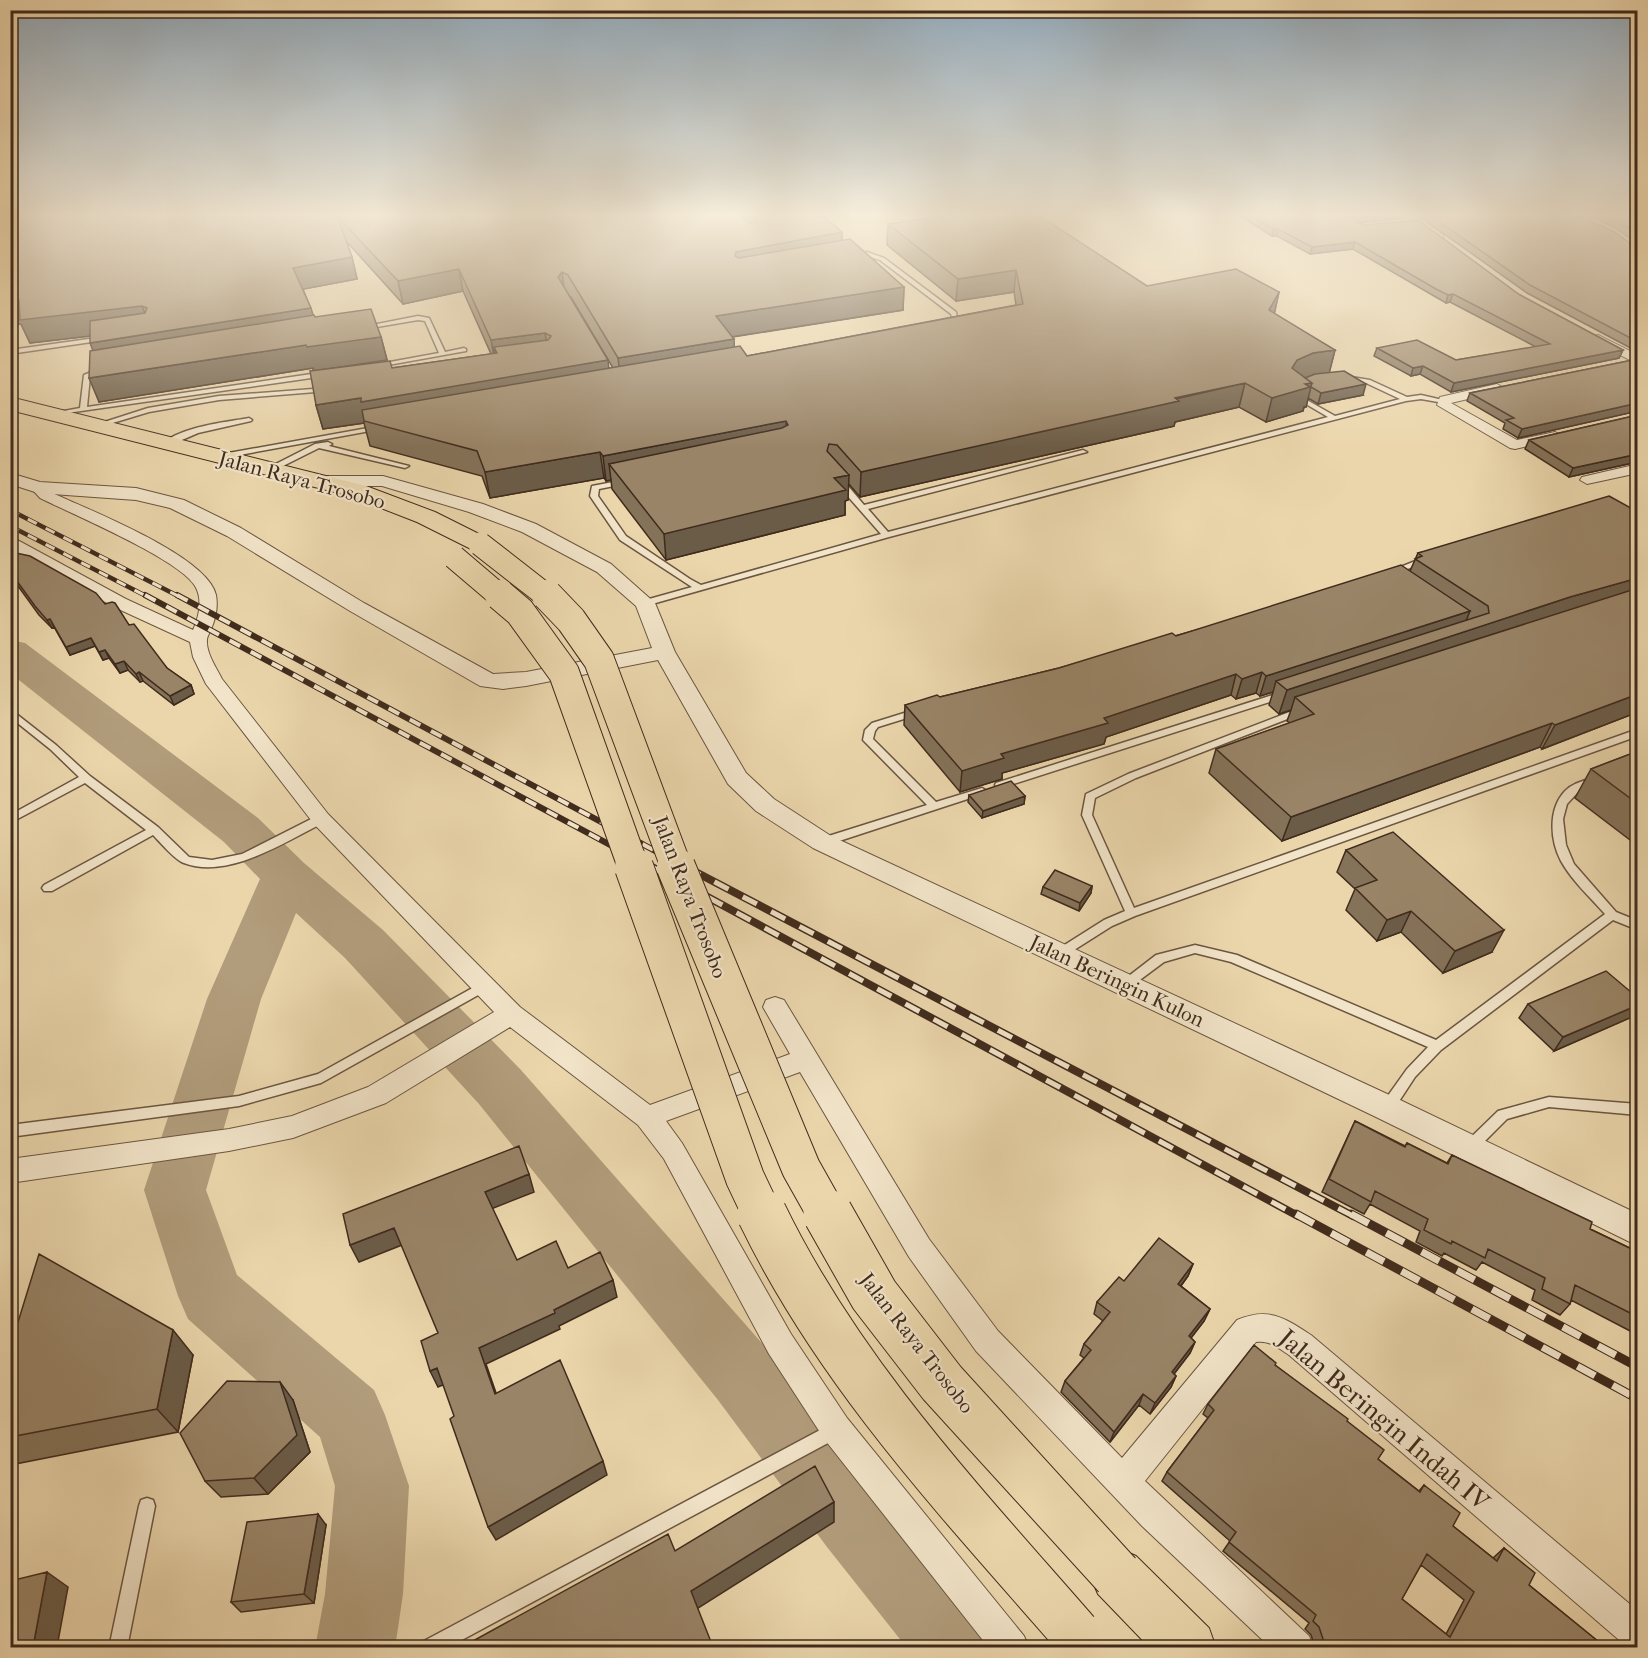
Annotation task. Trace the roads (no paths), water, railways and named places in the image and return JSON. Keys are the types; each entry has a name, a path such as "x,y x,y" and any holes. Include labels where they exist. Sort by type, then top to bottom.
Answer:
{"highway":[{"name":"Jalan Raya Trosobo","path":"10,403 53,414 90,417 165,444 376,497 426,517 467,551 520,612 564,673 745,1178 776,1245 821,1323 894,1424 1082,1640"},
{"name":"Jalan Raya Trosobo","path":"10,418 362,514 467,551 546,594 572,620 599,660 687,896 801,1167 874,1295 942,1383 1117,1575 1190,1647"}],"street":[{"path":"1583,331 1638,360"},
{"path":"1614,364 1638,360"},
{"path":"1509,386 1450,398 1444,401 1444,405 1516,445 1569,432"},
{"path":"1587,480 1638,468"},
{"path":"10,478 38,487 136,494 177,504 234,532 357,607 488,681 526,679 664,652"},
{"path":"317,481 365,480 391,483 476,508 529,528 604,568 645,603"},
{"path":"38,487 45,495 158,551 190,571 202,583 208,610 205,626 198,639 202,657 213,680 315,823 485,986 511,1014 647,1118 673,1151 780,1344 836,1429 1012,1647"},
{"path":"10,541 120,603 198,639"},
{"name":"Jalan Beringin Kulon","path":"645,603 664,652 737,778 765,805 822,842 1387,1108 1638,1231"},
{"path":"775,1007 919,1248 987,1341 1154,1514 1297,1647"},
{"path":"10,1171 229,1140 293,1127 377,1095 511,1014"},
{"path":"647,1118 806,1059"},
{"name":"Jalan Beringin Indah IV","path":"1123,1482 1247,1330 1260,1325 1274,1328 1300,1345 1638,1634"}],"lane":[{"path":"928,293 954,313 956,321 944,325"},
{"path":"360,327 418,318 427,319 443,354"},
{"path":"10,351 115,338"},
{"path":"369,367 464,350"},
{"path":"90,417 87,375 106,369"},
{"path":"90,417 116,406 334,372"},
{"path":"1339,378 1368,381 1406,399"},
{"path":"90,417 219,398 332,390"},
{"path":"1290,390 1298,398 1334,418"},
{"path":"645,603 886,535 1406,399 1421,397 1444,401"},
{"path":"165,444 184,434 208,427 249,420"},
{"path":"217,457 388,430 318,446 268,470"},
{"path":"318,446 405,466"},
{"path":"863,508 1083,453"},
{"path":"832,473 886,535"},
{"path":"632,480 595,488 594,496 623,538 687,581 699,586"},
{"path":"1397,580 1387,574 1441,554"},
{"path":"822,842 1291,692"},
{"path":"932,708 875,725 870,730 868,740 935,807"},
{"path":"1131,914 1087,815 1090,796 1132,776 1309,708"},
{"path":"10,712 86,778 154,830 186,860 212,864 245,857 315,823"},
{"path":"1059,954 1108,923 1131,914 1638,732"},
{"path":"1609,775 1581,786 1566,797 1557,816 1559,838 1566,861 1612,915 1638,926"},
{"path":"10,820 86,778"},
{"path":"48,888 154,830"},
{"path":"1387,1108 1411,1073 1437,1046 1612,915"},
{"path":"1125,985 1160,958 1195,949 1233,958 1437,1046"},
{"path":"10,1131 239,1101 321,1077 485,986"},
{"path":"1468,1148 1503,1114 1549,1102 1638,1110"},
{"path":"428,1647 836,1429"},
{"path":"118,1647 147,1506"}],"waterway":[{"path":"10,652 241,830 286,876"},
{"path":"286,876 364,944 500,1087 743,1375 854,1520 958,1648"},
{"path":"286,876 234,999 175,1190 211,1296 349,1415 372,1486 364,1594 355,1648"}],"railway":[{"path":"10,510 180,597"},
{"path":"10,526 148,597"},
{"path":"145,595 655,869"},
{"path":"177,595 689,869"},
{"path":"652,867 1298,1216"},
{"path":"686,867 1353,1216"},
{"path":"1296,1214 1638,1399"},
{"path":"1351,1214 1638,1367"}]}
